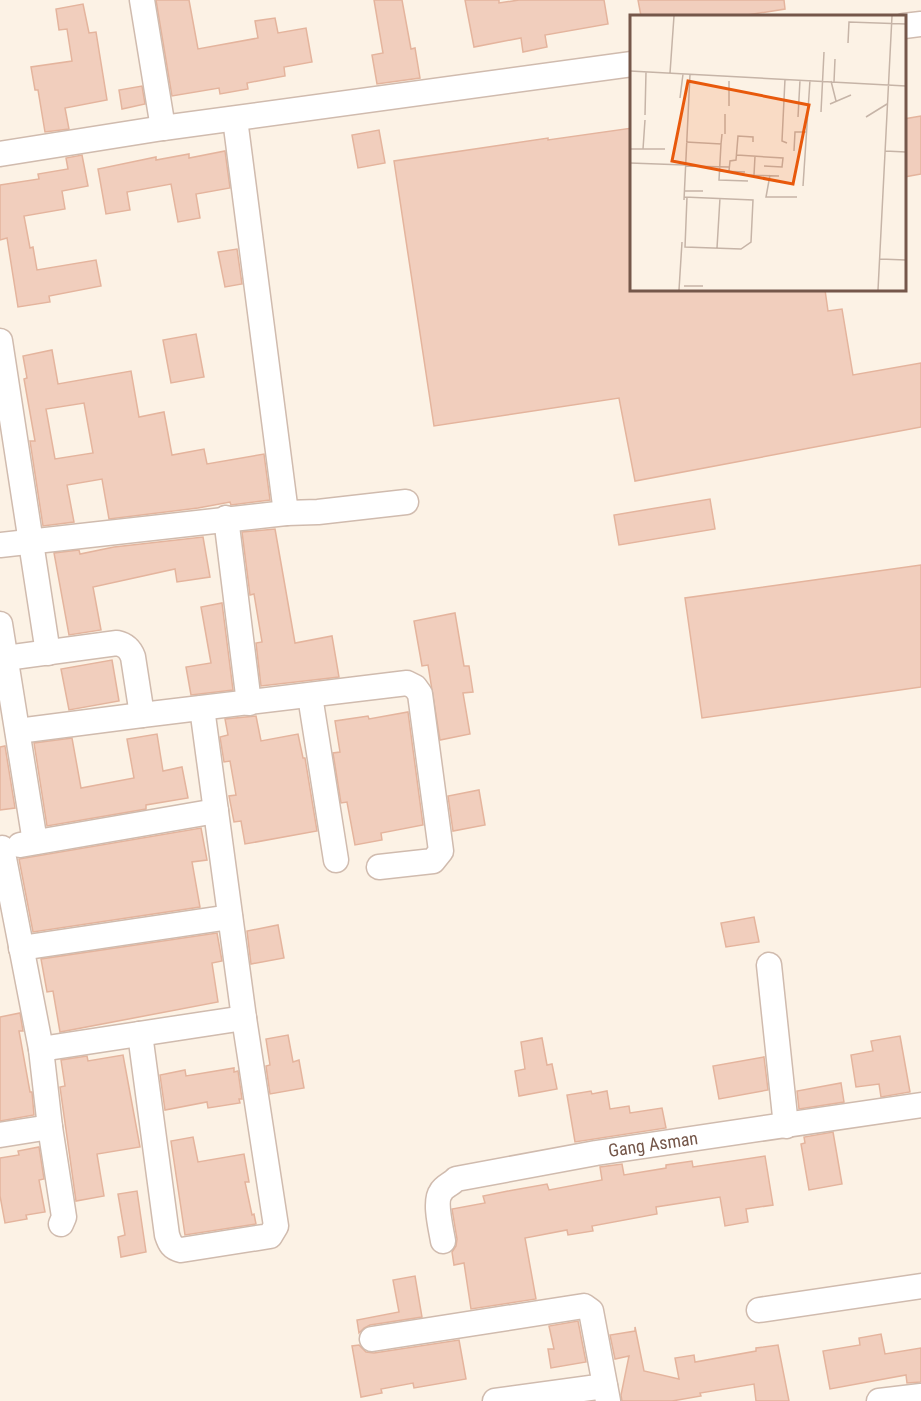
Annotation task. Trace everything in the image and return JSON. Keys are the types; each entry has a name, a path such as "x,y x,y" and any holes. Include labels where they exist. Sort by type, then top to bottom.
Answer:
{"street":[{"path":"142,0 163,128"},
{"path":"906,26 921,24"},
{"path":"0,154 163,128 630,64"},
{"path":"235,119 286,513"},
{"path":"0,341 48,653"},
{"path":"0,545 226,518 318,512 406,502"},
{"path":"226,518 249,703"},
{"path":"0,624 35,842"},
{"path":"6,658 117,643 124,645 133,657 142,715"},
{"path":"18,731 407,683 420,694 441,851 433,861 379,867"},
{"path":"310,696 336,860"},
{"path":"140,1034 167,1235 170,1243 174,1248 181,1250 270,1236 276,1226 244,1018 202,708"},
{"path":"61,1224 64,1217 41,1049 1,848 216,811"},
{"path":"21,948 231,917"},
{"path":"769,965 786,1126"},
{"path":"41,1049 244,1018"},
{"name":"Gang Asman","path":"443,1241 438,1206 440,1193 456,1179 596,1153 921,1105"},
{"path":"0,1135 50,1127"},
{"path":"759,1310 921,1286"},
{"path":"372,1339 584,1306 591,1311 606,1394 495,1401"},
{"path":"879,1401 921,1396"}],"building":[{"path":"156,0 189,0 198,49 258,38 255,21 275,18 278,33 306,28 312,62 284,67 285,76 247,83 248,89 220,94 219,88 172,96"},
{"path":"374,0 402,0 411,49 415,48 420,78 377,84 372,55 383,53"},
{"path":"465,0 499,0 499,3 519,0 604,0 608,24 545,35 547,47 523,52 521,38 474,47"},
{"path":"638,0 784,0 785,9 747,15 641,15"},
{"path":"83,4 89,33 96,32 107,100 65,108 69,129 45,132 38,90 35,90 31,67 72,61 67,29 59,30 56,9"},
{"path":"142,86 145,104 122,109 119,90"},
{"path":"921,116 921,174 906,177 906,119"},
{"path":"630,128 630,291 825,291 828,311 842,309 853,375 921,363 921,427 635,481 619,398 434,426 394,161 548,138 548,140"},
{"path":"379,130 385,163 358,168 352,135"},
{"path":"225,151 230,188 196,194 200,218 178,222 171,184 127,192 130,210 106,214 98,169 156,157 156,160 189,154 189,158"},
{"path":"82,155 88,186 62,191 65,209 24,216 37,270 96,260 101,286 49,296 50,302 18,307 7,238 0,240 0,185 39,179 38,174 68,169 66,158"},
{"path":"237,249 242,284 225,287 218,252"},
{"path":"196,334 204,377 171,383 163,340"},
{"path":"52,350 58,384 131,371 139,417 164,412 172,455 204,449 207,464 264,454 270,500 231,505 230,502 109,519 102,479 67,485 74,522 43,526 30,441 35,441 24,379 27,378 23,356","holes":["84,403 93,453 55,459 46,409"]},
{"path":"710,499 715,529 619,545 614,515"},
{"path":"275,529 295,643 332,636 339,677 261,686 256,643 262,642 254,594 250,595 242,532"},
{"path":"203,537 210,577 177,582 175,569 93,587 101,630 69,635 54,553 79,550 80,554 114,547"},
{"path":"921,565 921,687 702,718 685,598"},
{"path":"222,603 233,690 191,695 186,667 211,663 201,607"},
{"path":"455,613 464,666 469,666 473,692 463,693 470,734 440,740 428,665 422,666 414,621"},
{"path":"112,660 119,701 69,710 61,669"},
{"path":"408,712 423,825 381,833 382,840 355,845 347,802 341,803 333,753 340,752 335,721 368,716 369,719"},
{"path":"256,716 261,741 298,734 303,758 305,758 317,831 245,844 241,821 234,822 229,796 236,795 230,761 224,762 220,737 228,735 225,719"},
{"path":"157,734 163,771 182,767 188,798 146,805 146,809 47,826 34,743 72,738 81,788 134,778 127,739"},
{"path":"5,746 15,808 0,810 0,747"},
{"path":"479,790 485,825 453,831 448,796"},
{"path":"201,828 207,860 192,862 200,907 33,932 19,859"},
{"path":"754,917 759,942 726,947 721,923"},
{"path":"278,925 284,958 251,964 247,931"},
{"path":"217,933 222,961 212,963 218,1002 60,1032 53,991 47,992 41,959"},
{"path":"20,1013 23,1031 19,1031 30,1092 32,1092 34,1115 0,1121 0,1017"},
{"path":"288,1035 293,1062 299,1060 304,1088 270,1094 266,1066 270,1065 266,1039"},
{"path":"900,1036 910,1092 881,1097 879,1084 856,1087 851,1055 873,1051 871,1041"},
{"path":"542,1038 547,1065 552,1064 557,1089 519,1096 515,1071 525,1069 521,1042"},
{"path":"123,1055 140,1147 97,1154 104,1196 76,1201 60,1087 65,1086 61,1060 87,1056 88,1061"},
{"path":"764,1057 768,1090 719,1099 713,1066"},
{"path":"234,1068 234,1072 238,1071 242,1099 239,1099 240,1103 208,1108 207,1102 165,1110 160,1075 185,1070 186,1076"},
{"path":"841,1083 844,1102 799,1109 797,1091"},
{"path":"591,1091 592,1094 607,1091 610,1109 629,1106 630,1113 662,1108 666,1128 575,1142 567,1095"},
{"path":"833,1132 842,1184 809,1190 801,1144 805,1143 804,1137"},
{"path":"193,1137 198,1162 244,1154 249,1182 245,1182 256,1224 185,1235 171,1141"},
{"path":"39,1147 44,1179 39,1180 45,1212 26,1215 27,1219 5,1223 0,1196 0,1158 19,1155 18,1151"},
{"path":"765,1156 773,1205 746,1209 748,1222 725,1226 720,1197 656,1207 657,1214 592,1226 593,1231 568,1235 567,1230 525,1238 536,1299 471,1309 464,1263 454,1265 452,1252 457,1239 452,1209 485,1203 483,1196 508,1191 547,1184 549,1190 602,1180 600,1167 622,1164 624,1175 692,1161 693,1167"},
{"path":"137,1191 146,1252 121,1257 118,1237 125,1235 118,1194"},
{"path":"415,1276 422,1317 370,1325 359,1333 357,1320 399,1312 393,1280"},
{"path":"578,1321 586,1362 551,1368 548,1349 554,1349 549,1326"},
{"path":"635,1327 644,1371 679,1379 675,1358 694,1355 695,1362 778,1345 789,1401 756,1401 754,1384 700,1393 701,1396 672,1401 622,1401 621,1395 629,1356 615,1359 610,1335 635,1331"},
{"path":"881,1334 885,1354 921,1348 921,1382 907,1383 906,1375 830,1389 823,1351 860,1345 859,1338"},
{"path":"459,1340 466,1379 414,1388 413,1383 381,1389 382,1393 361,1397 352,1346 359,1345 366,1352 374,1353"}]}
